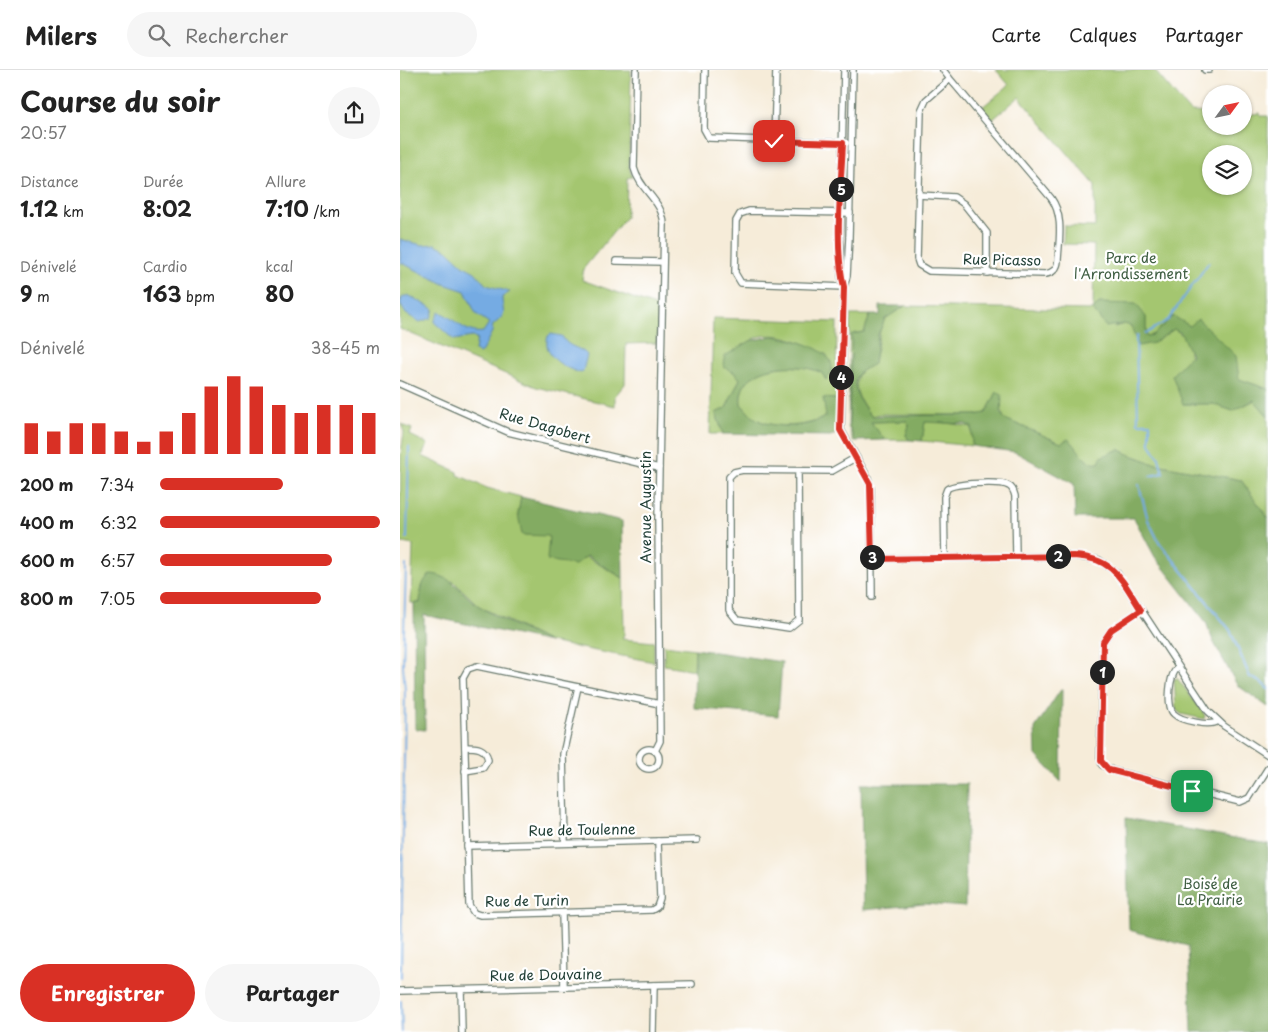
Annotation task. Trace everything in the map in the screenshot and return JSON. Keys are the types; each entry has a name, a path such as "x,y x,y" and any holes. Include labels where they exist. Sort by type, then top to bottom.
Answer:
{"street":[{"name":"Avenue Augustin","path":"636,70 634,168 639,181 656,200 662,212 663,262 659,468 660,741 655,751"},
{"path":"705,70 704,126 708,137 719,140 851,143"},
{"path":"774,141 776,70"},
{"path":"844,70 841,213 841,275 844,287"},
{"path":"853,70 850,213 847,276 844,287 840,430 868,478 871,489 872,597"},
{"name":"Rue Picasso","path":"943,70 1052,198 1058,210 1058,260 1055,270 1045,274 929,271 921,268 917,259 922,107 926,100 950,79"},
{"path":"918,195 954,197 964,204 987,233 988,273"},
{"path":"844,287 747,284 738,281 734,274 736,221 743,212 850,213"},
{"path":"616,261 663,262"},
{"name":"Rue Dagobert","path":"400,384 508,432 659,468"},
{"path":"798,472 799,620 789,628 740,621 732,616 729,610 729,478 734,472 743,470 832,471 855,458"},
{"path":"945,557 945,492 953,485 966,484 1002,484 1012,489 1015,496 1016,556"},
{"path":"872,559 1074,556 1100,560 1117,573 1203,704 1218,721 1268,755"},
{"path":"1141,610 1111,630 1103,642 1100,758 1102,765 1114,771 1240,802 1249,798 1268,768"},
{"name":"Rue de Turin","path":"658,841 660,898 655,909 650,911 480,915 474,913 469,902 463,678 468,669 477,666 660,704"},
{"path":"1178,668 1171,678 1170,706 1172,712 1178,717 1204,724 1211,725 1218,721"},
{"path":"565,843 563,754 578,688"},
{"path":"465,747 481,749 486,753 488,760 483,768 465,771"},
{"name":"Rue de Toulenne","path":"467,846 697,840"},
{"path":"562,913 564,987"},
{"name":"Rue de Douvaine","path":"400,991 692,984"},
{"path":"653,1032 654,985"},
{"path":"461,990 462,1032"}],"green space":[{"path":"400,70 631,70 629,166 632,177 627,178 626,217 584,268 582,280 658,307 657,343 626,344 625,384 615,396 615,406 536,387 400,329"},
{"name":"Parc de l'Arrondissement","path":"996,70 1154,70 1190,112 1202,113 1202,135 1252,135 1252,114 1260,113 1260,116 1268,116 1268,389 1238,379 1190,326 1173,317 1153,335 1146,336 1146,317 1114,327 1124,324 1132,326 1137,338 1154,343 1174,329 1182,335 1187,343 1189,353 1183,404 1213,404 1233,411 1255,400 1268,416 1268,518 1241,480 1151,463 1119,449 1099,463 1089,462 1061,443 1004,419 997,392 986,413 975,415 879,414 871,416 858,394 858,377 861,370 872,363 885,319 905,306 1093,310 1094,245 1063,244 1064,226 1095,227 1095,185 1019,97 991,121 981,108 1009,85"},
{"path":"1099,303 1136,304 1146,317 1146,336 1153,335 1173,316 1190,326 1198,319 1236,356 1239,379 1268,389 1268,416 1254,400 1233,411 1213,404 1183,404 1172,375 1191,355 1181,333 1174,329 1154,343 1138,346 1131,326 1124,324 1106,327 1093,310"},
{"path":"880,306 905,306 885,319 878,335 874,364 861,371 856,377 855,383 858,395 871,416 975,415 986,413 997,392 1002,395 1001,414 1005,419 1061,443 1068,439 1085,458 1093,463 1099,463 1101,457 1119,449 1151,463 1241,480 1268,518 1268,707 1237,685 1213,641 1206,622 1155,557 1134,518 1075,518 1074,484 1015,452 972,446 972,427 965,424 925,422 922,441 909,440 906,435 909,426 907,421 871,422 885,440 855,441 849,425 852,334 864,332 870,315 880,315"},
{"path":"850,315 870,315 864,332 852,334 849,425 855,441 853,441 848,426"},
{"path":"713,318 837,322 836,399 824,398 826,416 811,423 793,426 774,425 758,420 741,404 742,391 748,381 770,369 798,367 811,369 822,373 826,380 827,355 789,338 768,335 758,337 749,342 724,367 735,373 740,379 726,408 716,413 723,434 710,434"},
{"path":"772,336 804,343 816,348 825,354 831,362 832,370 826,380 822,373 811,369 784,367 770,369 748,381 742,391 741,404 751,415 765,423 793,426 811,423 826,416 823,398 836,399 837,434 830,436 723,434 716,413 726,408 740,379 735,373 724,367 725,356 750,341"},
{"path":"907,421 909,426 906,435 909,440 885,440 870,422"},
{"path":"933,421 972,427 972,446 922,441 925,422"},
{"path":"401,424 412,429 410,435 428,444 422,456 458,472 458,475 487,488 521,497 518,514 549,536 623,578 624,634 622,639 654,642 654,662 549,642 479,606 453,581 422,586 420,603 411,603 413,545 402,543 400,540 401,453 404,432"},
{"path":"521,497 622,521 623,578 587,556 575,565 547,560 549,536 522,535 518,514"},
{"path":"431,574 445,578 487,611 549,642 424,615 425,730 415,729 414,603 420,603 423,583"},
{"path":"664,645 695,649 694,670 664,665"},
{"path":"695,649 782,662 778,716 694,708"},
{"path":"1177,678 1205,715 1204,719 1181,714 1176,710 1174,679"},
{"path":"1062,688 1061,782 1036,755 1035,728"},
{"path":"861,784 967,784 965,907 925,904 863,910"},
{"name":"Boisé de La Prairie","path":"1126,818 1268,844 1268,1032 1192,1032 1188,946 1129,930"}],"water":[{"path":"400,239 422,245 435,244 447,250 464,266 475,272 486,285 510,292 502,297 503,315 493,325 492,332 481,353 479,354 475,351 477,338 454,340 434,322 439,312 471,331 483,332 489,323 476,314 465,291 444,284 400,262"},
{"path":"408,295 434,309 431,318 420,322 406,314 400,304 402,298"},
{"path":"551,334 562,336 567,343 587,355 581,373 562,365 551,355 547,343 548,336"}],"waterway":[{"path":"1145,334 1168,320 1209,262"},
{"path":"1138,336 1136,336 1138,423 1150,423 1150,444 1159,458 1163,473 1150,476"},
{"path":"407,538 409,447"},
{"path":"1139,485 1148,520 1159,542 1230,630 1250,677 1262,683 1268,689"},
{"path":"401,978 405,690 403,666 406,565"},
{"path":"401,1001 402,1032"}],"route":[{"path":"774,141 843,143 840,240 841,275 844,287 840,430 870,484 872,496 872,559 1074,556 1094,558 1109,565 1117,573 1141,610 1111,630 1103,642 1100,758 1102,765 1109,770 1192,791"}]}
